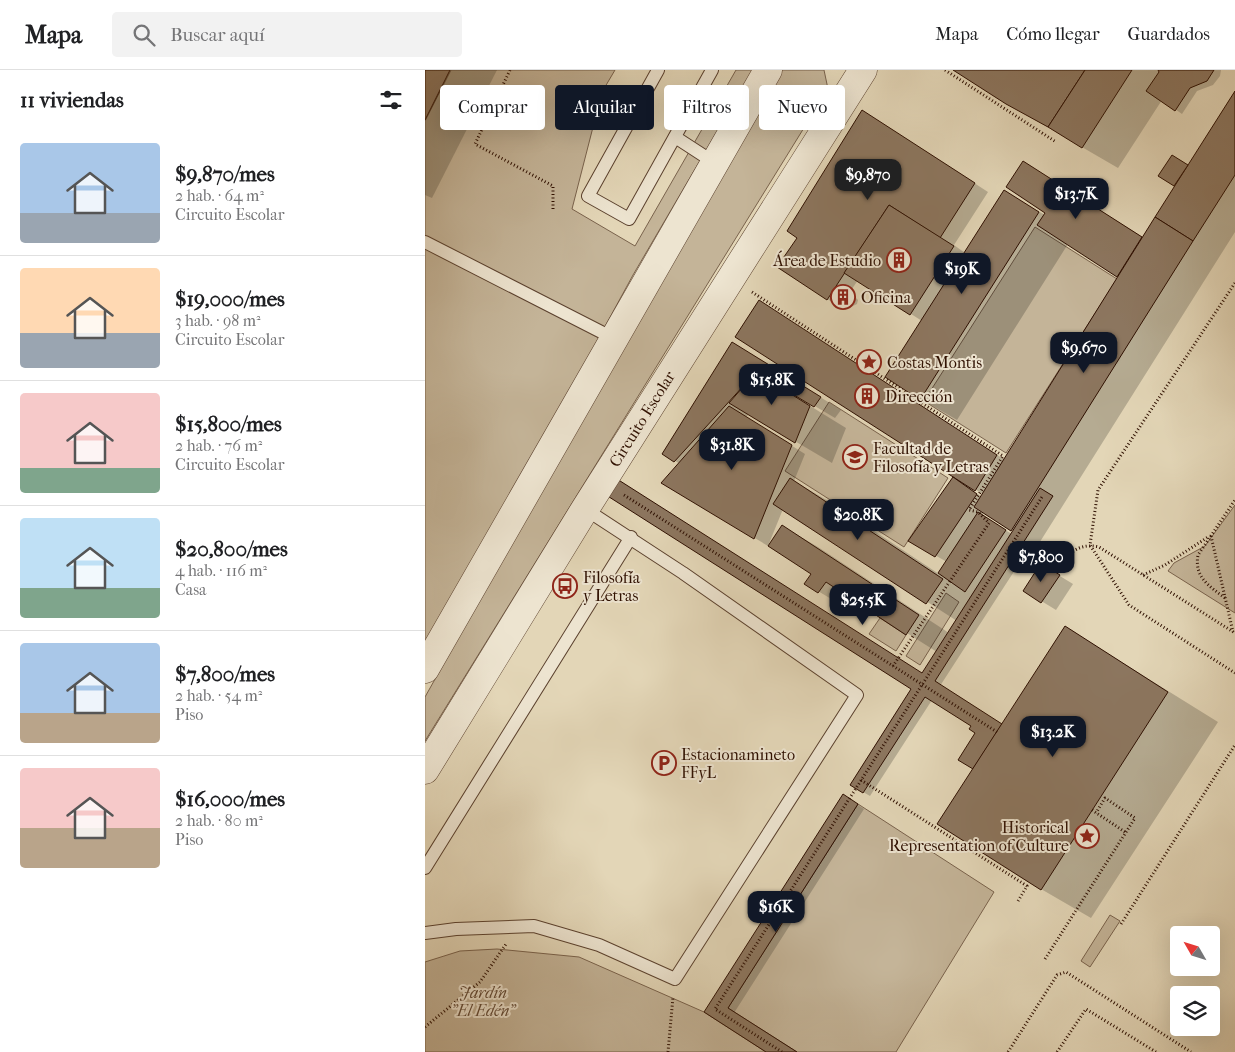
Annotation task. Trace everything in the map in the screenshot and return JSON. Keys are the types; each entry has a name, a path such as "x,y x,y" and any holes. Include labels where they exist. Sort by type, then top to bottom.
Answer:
{"street":[{"path":"425,669 768,70"},
{"name":"Circuito Escolar","path":"425,770 851,77"}],"lane":[{"path":"658,70 588,196 629,219 712,70"},
{"path":"675,137 715,163"},
{"path":"425,242 615,339"},
{"path":"425,933 456,929 534,926 599,944 675,978 857,695 631,537 585,509"},
{"path":"425,868 631,537"}],"path":[{"path":"510,70 475,144 553,186 553,210"},
{"path":"945,70 1056,142"},
{"path":"1235,283 1098,490 1090,545 1129,605 1235,673"},
{"path":"745,287 1003,456 969,510 977,512 989,523 893,666"},
{"path":"616,490 997,732"},
{"path":"782,1052 715,1010 1042,497"},
{"path":"1225,598 1205,582 1198,573 1196,564 1198,554 1235,500"},
{"path":"1143,575 1165,565 1211,535"},
{"path":"1211,535 1234,633"},
{"path":"1054,572 1068,554 1090,545 1099,547 1234,633"},
{"path":"1121,924 1235,745"},
{"path":"861,780 1027,886 1018,902"},
{"path":"1045,959 1135,818 1105,798 1096,813"},
{"path":"1092,810 1125,832"},
{"path":"425,1027 480,982 517,927"},
{"path":"1008,1052 1057,975 1066,972 1191,1052"},
{"path":"668,1052 675,978"},
{"path":"1057,1052 1086,1009 1156,1052"}],"green space":[{"path":"451,70 615,70 606,85 555,85 555,130 592,130 572,209 635,246 702,130 718,130 633,275 425,657 425,121 440,92 440,130 545,130 545,85 443,85"},
{"path":"736,70 753,70 744,85 727,85"},
{"path":"777,70 824,70 827,85 769,85"},
{"path":"759,102 759,130 803,130 425,741 425,697 743,130 749,130 749,120"},
{"path":"1035,227 1117,279 1006,453 924,401"},
{"path":"829,402 948,478 904,547 785,471"},
{"path":"1235,505 1235,613 1168,571 1174,563 1205,546"},
{"path":"946,593 959,602 920,665 906,656"},
{"path":"880,618 906,635 896,651 869,634"},
{"path":"858,804 994,892 896,1052 797,1052 728,1008"},
{"path":"1110,915 1120,921 1090,967 1081,961"},
{"name":"Jardín \"El Edén\"","path":"497,949 579,957 704,1012 766,1052 425,1052 425,962 460,951"}],"building":[{"path":"425,70 450,70 442,85 440,85 440,90 425,120"},
{"path":"953,70 1085,70 1048,127 1006,104"},
{"path":"1085,70 1132,70 1082,148 1048,127"},
{"path":"1158,70 1214,70 1207,81 1190,88 1175,111 1146,91 1159,72"},
{"path":"1235,91 1235,175 1193,241 1155,217"},
{"path":"862,110 975,183 940,238 889,205 827,300 777,267 797,238 787,231"},
{"path":"1172,155 1188,165 1174,186 1158,176"},
{"path":"1023,161 1142,237 1117,277 1037,225 1045,213 1006,187"},
{"path":"1004,190 1039,212 920,400 885,377"},
{"name":"Área de Estudio","path":"889,205 954,246 910,315 844,273"},
{"path":"1155,217 1193,241 1011,531 974,507"},
{"name":"Oficina","path":"841,289 847,289 852,294 850,303 841,305 836,300 836,294"},
{"name":"Dirección","path":"759,300 997,455 975,491 735,337"},
{"path":"732,342 821,397 814,407 756,372 674,462 662,454"},
{"path":"756,372 810,406 795,443 729,403"},
{"path":"729,406 792,445 754,539 661,483"},
{"path":"953,477 977,494 935,557 908,541"},
{"path":"790,478 943,579 926,604 773,504"},
{"path":"617,479 922,673 1040,488 1053,496 935,681 1002,724 973,769 958,760 975,733 969,729 971,726 925,697 863,793 850,785 911,689 606,495"},
{"path":"978,512 1006,530 965,592 938,573"},
{"path":"782,525 919,615 906,635 826,582 818,593 804,584 811,574 768,546"},
{"path":"1041,563 1060,575 1041,603 1023,591"},
{"path":"1065,626 1168,692 1041,890 937,824"},
{"path":"843,794 858,804 728,1008 797,1052 766,1052 704,1012"}],"place":[{"name":"Área de Estudio","path":"899,260"},
{"name":"Oficina","path":"843,297"},
{"name":"Costas Montis","path":"869,362"},
{"name":"Dirección","path":"867,396"},
{"name":"Facultad de Filosofía y Letras","path":"855,457"},
{"name":"Filosofía y Letras","path":"565,586"},
{"name":"Estacionamineto FFyL","path":"664,763"},
{"name":"Historical Representation of Culture","path":"1087,836"}]}
